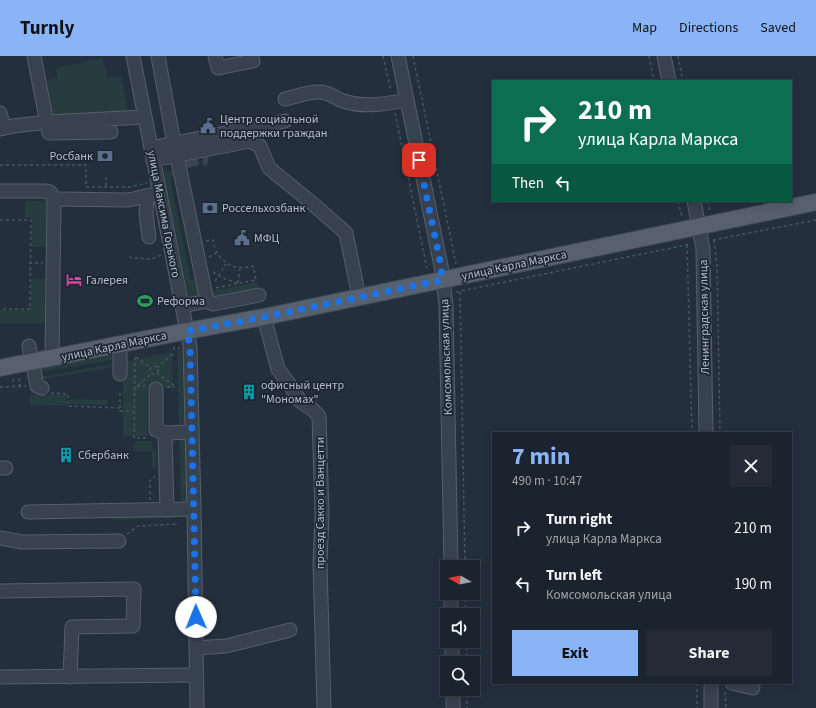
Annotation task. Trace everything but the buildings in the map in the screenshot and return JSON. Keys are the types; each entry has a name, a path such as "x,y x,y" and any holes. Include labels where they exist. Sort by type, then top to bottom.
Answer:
{"main road":[{"name":"улица Карла Маркса","path":"0,368 32,363 359,297 443,287 698,226 816,202"}],"street":[{"path":"34,56 49,133 111,132"},
{"name":"улица Максима Горького","path":"133,56 152,154 147,193 182,306 190,346 197,708"},
{"path":"158,56 208,295 213,304 258,295"},
{"path":"215,56 218,68 253,61"},
{"name":"Комсомольская улица","path":"398,56 441,266 446,312 451,560"},
{"path":"664,56 669,80"},
{"path":"285,99 323,92 343,101 367,105 407,100"},
{"path":"0,113 2,129 13,126 48,122 144,117"},
{"path":"179,156 285,121"},
{"path":"152,154 179,156 250,141 260,146 269,168 346,233 359,297"},
{"path":"0,191 50,192 54,199 52,359"},
{"path":"54,199 128,200 147,193"},
{"path":"140,220 147,193"},
{"path":"147,193 146,214 149,237"},
{"name":"Ленинградская улица","path":"694,202 698,226 708,241 703,249 706,432"},
{"path":"182,306 208,295"},
{"name":"проезд Сакко и Ванцетти","path":"264,317 278,369 290,384 300,402 312,409 319,416 322,515 320,564 324,708"},
{"path":"120,345 120,374"},
{"path":"29,346 37,386 40,390"},
{"path":"156,389 156,430 165,433 192,432"},
{"path":"165,433 167,510"},
{"path":"28,512 194,509"},
{"path":"0,538 22,542 119,541"},
{"path":"0,592 134,589 133,626 72,627 70,677"},
{"path":"196,648 226,646 290,630"},
{"path":"0,677 196,675"},
{"path":"711,684 711,708"},
{"path":"729,686 753,688"},
{"path":"453,696 453,708"}],"path":[{"path":"383,56 427,268"},
{"path":"413,56 456,264"},
{"path":"648,56 654,80"},
{"path":"678,56 683,80"},
{"path":"0,165 86,165 86,186 130,187 147,193"},
{"path":"106,175 106,186"},
{"path":"0,220 30,220 30,309 0,309"},
{"path":"443,287 460,292 816,220"},
{"path":"200,242 213,240 217,253 227,264 240,268 253,266 256,280 208,295"},
{"path":"708,241 717,266 720,432"},
{"path":"687,245 692,432"},
{"path":"203,260 217,253"},
{"path":"130,256 131,258 142,260 152,259 161,255"},
{"path":"214,282 227,264"},
{"path":"238,283 240,268"},
{"path":"213,272 225,279 243,283"},
{"path":"460,292 465,560"},
{"path":"157,373 157,368 174,352"},
{"path":"152,373 150,371 151,368 136,357 134,389 134,438 152,438"},
{"path":"151,368 154,366 157,368"},
{"path":"134,389 152,373 157,373 175,386"},
{"path":"19,378 20,386"},
{"path":"13,379 14,386"},
{"path":"0,387 28,386 40,390 68,394 68,406 120,408 120,411 134,411"},
{"path":"120,390 120,408"},
{"path":"150,510 150,481 158,475"},
{"path":"119,541 138,526 179,524"},
{"path":"697,684 697,708"},
{"path":"726,708 729,686"},
{"path":"467,696 467,708"}],"green space":[{"path":"103,58 107,78 121,76 128,112 54,116 47,80 58,78 56,68"},
{"path":"165,171 175,171 175,176 170,178 191,280 196,279 203,297 189,298 165,178"},
{"path":"25,201 46,201 46,247 32,247 32,218 25,218"},
{"path":"31,279 46,279 45,323 0,323 0,310 31,310"},
{"path":"257,282 258,288 213,298 212,291"},
{"path":"182,350 184,426 179,429 177,351"},
{"path":"172,352 173,388 147,388 147,436 123,436 123,363"},
{"path":"112,355 117,359 39,372 42,367"},
{"path":"118,363 113,367 45,379 39,377"},
{"path":"30,395 66,395 67,406 30,405"},
{"path":"70,399 107,400 107,405 70,404"},
{"path":"179,437 184,438 186,441 187,501 186,504 181,507"},
{"path":"136,441 152,441 152,449 156,449 156,468 152,468 152,451 136,451 133,446 136,444"},
{"path":"177,513 177,518 113,520 113,515"}],"tunnel":[{"path":"185,162 202,158 208,159"}],"place":[{"name":"Центр социальной поддержки граждан","path":"208,126"},
{"name":"Росбанк","path":"105,156"},
{"name":"Россельхозбанк","path":"210,208"},
{"name":"МФЦ","path":"242,238"},
{"name":"Галерея","path":"74,280"},
{"name":"Реформа","path":"145,301"},
{"name":"офисный центр \"Мономах\"","path":"249,392"},
{"name":"Сбербанк","path":"66,455"}],"route":[{"path":"196,617 190,346 187,331 264,317 442,280 441,266 419,160"}]}
